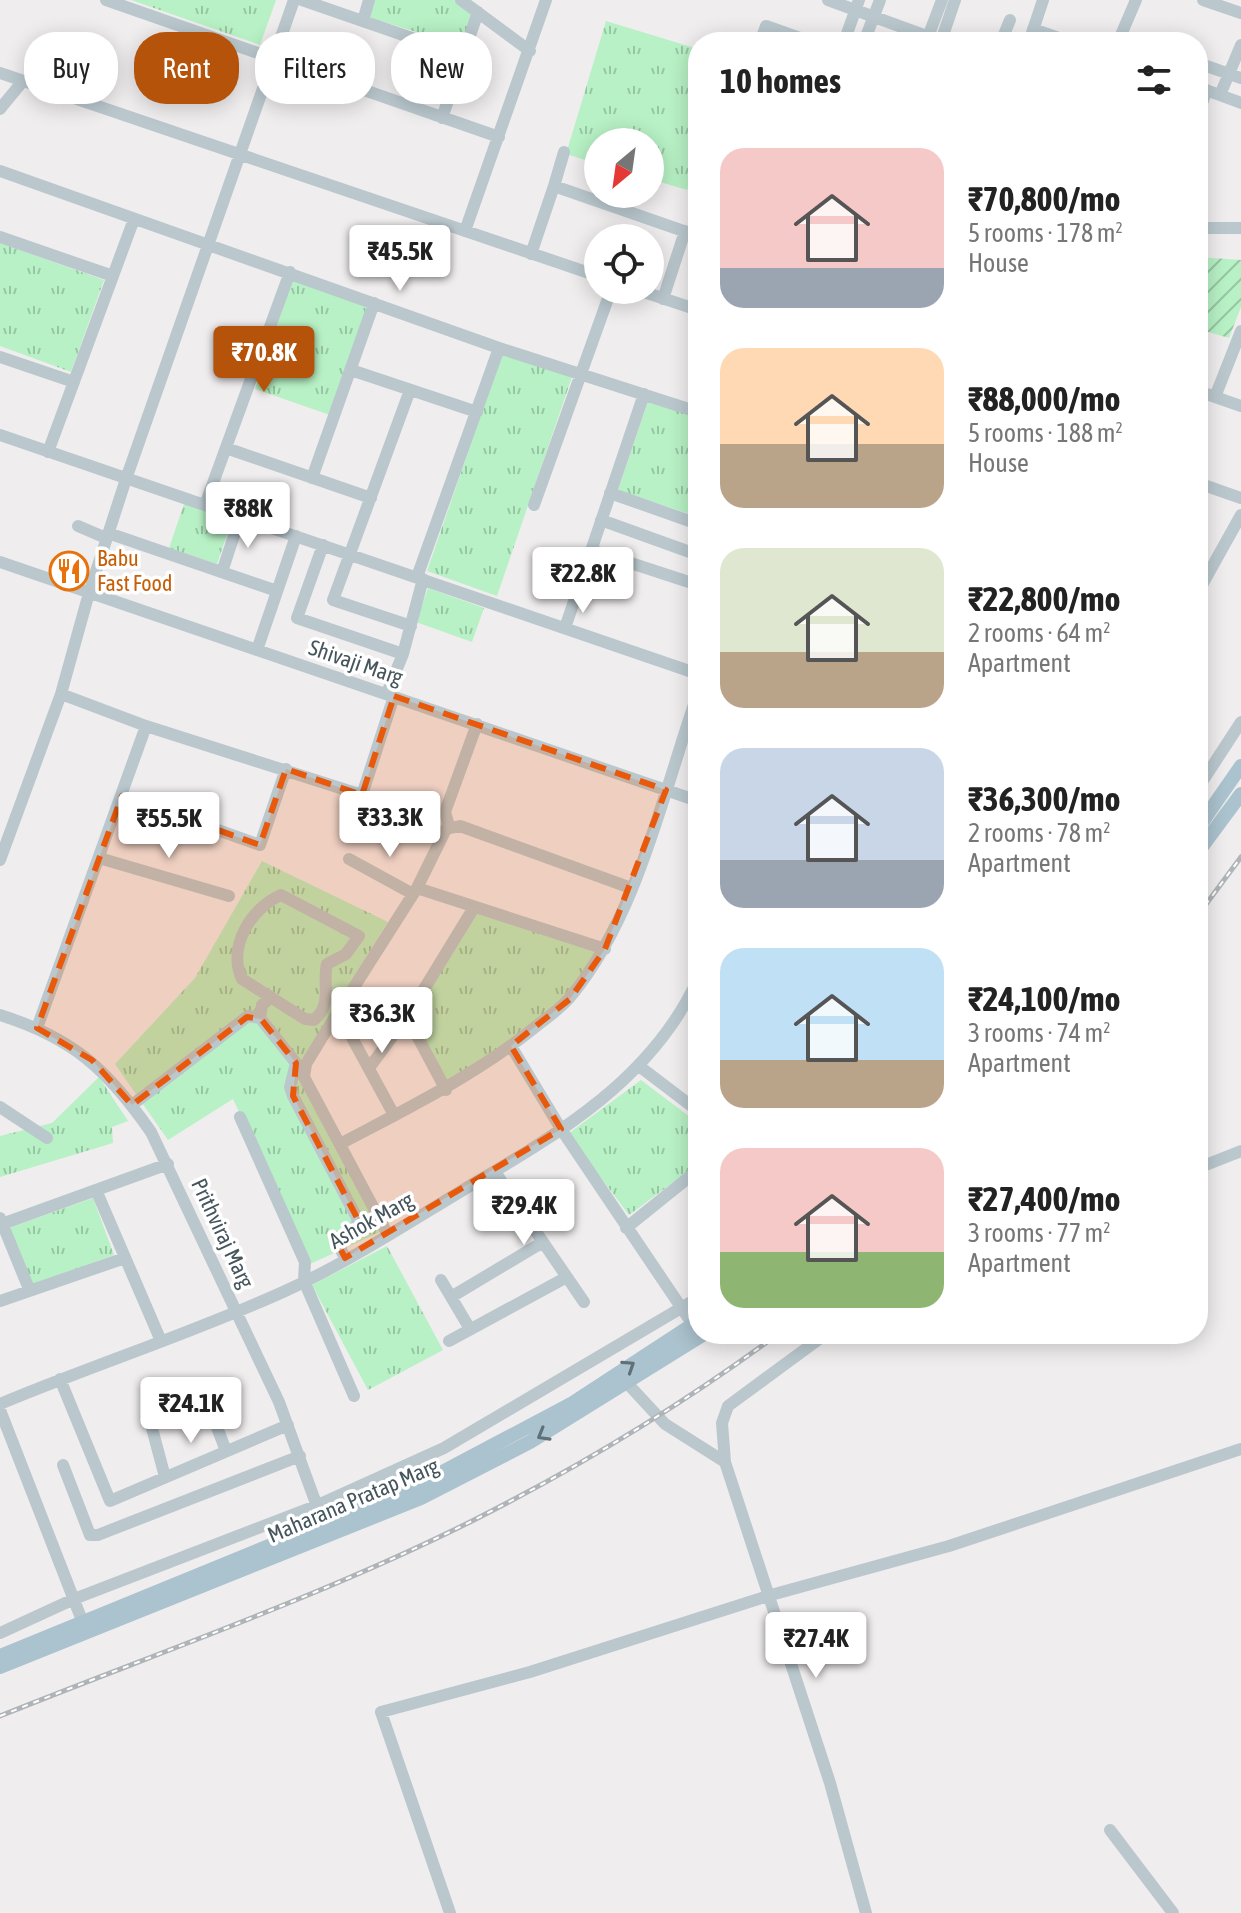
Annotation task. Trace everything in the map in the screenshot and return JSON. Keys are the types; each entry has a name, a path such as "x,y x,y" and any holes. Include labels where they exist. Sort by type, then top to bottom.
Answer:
{"main road":[{"path":"1208,814 1241,766"},
{"path":"1208,839 1241,794"},
{"name":"Maharana Pratap Marg","path":"0,1667 326,1530 536,1423 688,1333"},
{"name":"Maharana Pratap Marg","path":"0,1656 326,1530 421,1498 627,1383 688,1335"}],"street":[{"path":"106,0 255,54"},
{"path":"283,32 294,0"},
{"path":"302,0 395,32"},
{"path":"363,21 369,0"},
{"path":"461,0 530,51"},
{"path":"465,231 546,0"},
{"path":"828,0 857,5 874,16 916,32"},
{"path":"868,32 880,0"},
{"path":"938,32 942,0"},
{"path":"941,32 955,0"},
{"path":"1032,32 1043,0"},
{"path":"1122,32 1136,0"},
{"path":"1203,0 1241,13"},
{"path":"848,32 857,5"},
{"path":"472,32 478,12"},
{"path":"1005,32 1010,20"},
{"path":"764,32 766,26 783,32"},
{"path":"1220,95 1235,76 1241,45"},
{"path":"1208,67 1235,76"},
{"path":"0,73 584,271"},
{"path":"0,109 23,81"},
{"path":"1208,90 1241,103"},
{"path":"375,95 499,137"},
{"path":"0,860 61,694 107,535 258,104"},
{"path":"442,118 447,104"},
{"path":"531,254 564,152"},
{"path":"0,171 499,348 688,409"},
{"path":"554,186 688,233"},
{"path":"48,452 134,219"},
{"path":"1208,228 1241,228"},
{"path":"0,237 113,276"},
{"path":"664,297 688,243"},
{"path":"205,505 290,272"},
{"path":"664,299 688,307"},
{"path":"312,478 374,303"},
{"path":"534,505 606,304"},
{"path":"1215,397 1241,331"},
{"path":"61,694 146,726 362,795 411,626 420,578 499,348"},
{"path":"0,357 74,382"},
{"path":"351,370 477,412"},
{"path":"333,600 410,390"},
{"path":"565,628 644,394"},
{"path":"1208,395 1241,406"},
{"path":"0,435 688,671"},
{"path":"226,448 371,498"},
{"path":"1208,486 1241,498"},
{"path":"610,493 688,520"},
{"path":"1208,572 1241,515"},
{"path":"222,572 240,517"},
{"path":"601,520 688,551"},
{"path":"78,526 277,591"},
{"path":"257,650 296,536"},
{"path":"323,545 297,618 403,654"},
{"path":"591,550 688,582"},
{"name":"Shivaji Marg","path":"0,562 688,798"},
{"path":"307,590 411,626"},
{"path":"1208,773 1241,722"},
{"path":"340,1144 446,1090 511,1046 570,999 605,949 631,888 688,723"},
{"path":"388,1235 304,1077 306,1064 415,891 449,826 445,812 477,724"},
{"path":"37,1028 146,726"},
{"path":"122,796 260,845 286,769"},
{"path":"449,826 460,826 631,888"},
{"path":"99,858 229,896"},
{"path":"349,859 415,891 605,949"},
{"path":"281,895 359,936 346,954 327,964 327,998 322,1013 314,1020 305,1019 271,997 242,979 236,953 245,928 269,900 281,895"},
{"path":"369,1068 407,1017 473,909"},
{"path":"260,1018 262,1005 271,997"},
{"name":"Ashok Marg","path":"0,1407 60,1379 237,1311 304,1281 495,1172 596,1107 639,1066 688,1001"},
{"path":"338,1012 394,1115"},
{"name":"Prithviraj Marg","path":"0,1015 37,1028 92,1060 132,1105 168,1164 237,1311 288,1425 326,1530"},
{"path":"132,1105 248,1016 260,1018 296,1063 290,1087 293,1096 358,1220 354,1232 335,1238 345,1258"},
{"path":"407,1017 446,1090"},
{"path":"511,1046 561,1129 688,1316"},
{"path":"639,1066 688,1103"},
{"path":"0,1107 47,1138"},
{"path":"240,1117 305,1262 304,1281 354,1396"},
{"path":"1208,1164 1241,1151"},
{"path":"29,1289 1,1221 168,1164"},
{"path":"495,1172 584,1302"},
{"path":"626,1228 688,1178"},
{"path":"96,1190 161,1341"},
{"path":"451,1297 543,1242"},
{"path":"0,1301 125,1258"},
{"path":"449,1341 567,1277"},
{"path":"441,1280 470,1329"},
{"path":"0,1633 74,1599 318,1505 444,1448 688,1306"},
{"path":"812,1344 728,1406 722,1423 725,1462 830,1783 866,1913"},
{"path":"60,1379 110,1501 288,1425"},
{"path":"627,1383 665,1424 725,1462"},
{"path":"165,1477 149,1417 204,1393 226,1451"},
{"path":"0,1407 83,1623"},
{"path":"450,1913 381,1712 530,1672 771,1595 949,1546 1241,1449"},
{"path":"63,1465 90,1535 98,1535 300,1456"},
{"path":"1110,1830 1173,1913"}],"highlighted area":[{"path":"394,696 666,790 605,949 570,999 511,1046 561,1129 345,1258 335,1238 365,1233 293,1096 296,1063 261,1019 247,1017 132,1105 92,1060 37,1028 122,796 260,845 286,769 362,795"}],"green space":[{"path":"131,0 276,0 265,32 255,32 255,43 239,38 239,32 223,32"},
{"path":"373,0 454,0 472,13 466,32 417,32 368,17"},
{"path":"606,21 688,46 687,190 664,183 664,128 584,128 584,160 566,154"},
{"path":"0,243 104,280 71,372 0,346"},
{"path":"1208,258 1241,260 1241,307 1229,338 1208,332"},
{"path":"293,279 368,305 330,415 255,389"},
{"path":"502,354 572,377 497,596 427,571"},
{"path":"648,401 688,415 688,514 618,490"},
{"path":"184,504 232,520 217,564 169,548"},
{"path":"428,588 484,608 472,642 416,622"},
{"path":"262,861 388,922 308,1050 301,1068 380,1232 310,1264 233,1099 168,1140 115,1064 195,978"},
{"path":"476,912 599,951 567,998 448,1085 413,1016"},
{"path":"99,1077 128,1121 112,1127 113,1143 0,1177 0,1136 52,1123"},
{"path":"641,1080 688,1115 688,1171 629,1215 568,1134"},
{"path":"93,1198 114,1255 31,1285 9,1228"},
{"path":"387,1246 443,1350 368,1390 312,1285"}],"railway":[{"path":"1208,902 1241,857"},
{"path":"0,1716 415,1549 551,1479 629,1434 764,1344"}],"place":[{"name":"Babu Fast Food","path":"69,571"}]}
